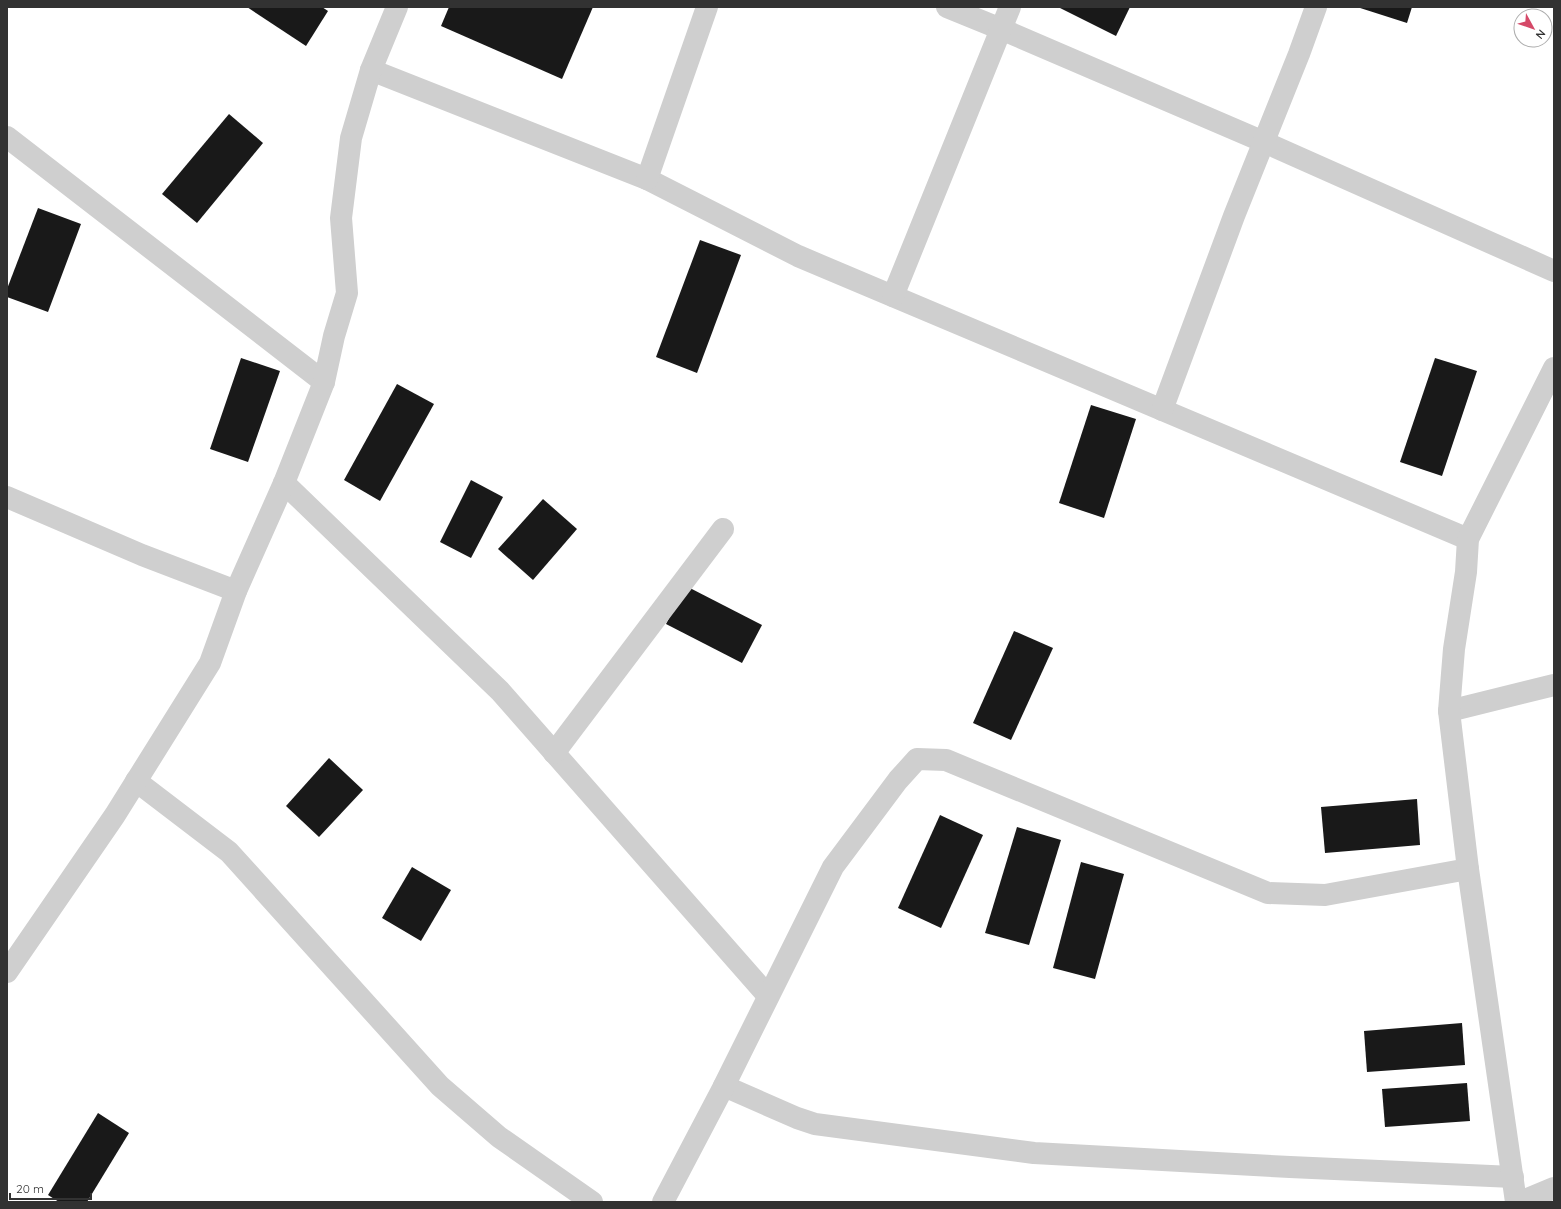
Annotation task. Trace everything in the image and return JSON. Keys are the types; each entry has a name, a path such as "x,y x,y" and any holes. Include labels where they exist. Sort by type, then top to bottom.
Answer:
{"street":[{"path":"7,972 115,815 210,663 236,591 284,483 324,382 334,336 347,293 342,218 351,138 371,70 397,7"},
{"path":"647,178 707,7"},
{"path":"946,7 1001,29 1264,142 1554,271"},
{"path":"893,296 1010,7"},
{"path":"1162,410 1234,216 1316,7"},
{"path":"371,70 647,178 798,256 1468,539"},
{"path":"7,137 324,382"},
{"path":"1516,1202 1468,869 1449,711 1454,649 1466,572 1468,539 1554,368"},
{"path":"284,483 500,691 768,996"},
{"path":"7,497 142,555 236,591"},
{"path":"554,753 723,529"},
{"path":"1449,711 1554,685"},
{"path":"663,1202 724,1086 833,867 898,780 917,758 946,760 1268,893 1325,895 1468,869"},
{"path":"136,781 229,852 440,1086 499,1137 592,1202"},
{"path":"724,1086 797,1118 815,1124 1034,1152 1290,1167 1513,1177"},
{"path":"1520,1202 1554,1188"}],"building":[{"path":"247,7 322,7 328,11 306,46"},
{"path":"449,7 593,7 562,79 441,26"},
{"path":"1058,7 1130,7 1116,36"},
{"path":"1357,7 1412,7 1407,23"},
{"path":"229,114 263,143 197,223 162,194"},
{"path":"38,208 81,224 48,312 7,297 7,289"},
{"path":"700,240 741,255 697,373 656,357"},
{"path":"241,358 280,371 248,462 210,449"},
{"path":"1435,358 1477,371 1442,476 1400,462"},
{"path":"397,384 434,404 380,501 344,480"},
{"path":"1091,405 1136,419 1104,518 1059,503"},
{"path":"471,480 503,497 471,558 440,542"},
{"path":"543,499 577,529 533,580 498,549"},
{"path":"686,586 762,625 742,663 666,624"},
{"path":"1014,631 1053,648 1011,740 973,723"},
{"path":"329,758 363,790 319,837 286,806"},
{"path":"1417,799 1420,845 1325,853 1321,807"},
{"path":"940,815 983,835 941,928 898,908"},
{"path":"1017,827 1061,840 1029,945 985,933"},
{"path":"1081,862 1124,874 1095,979 1053,968"},
{"path":"412,867 451,890 421,941 382,918"},
{"path":"1462,1023 1465,1065 1367,1072 1364,1031"},
{"path":"1467,1083 1470,1121 1385,1127 1382,1089"},
{"path":"98,1113 129,1133 87,1202 59,1202 48,1195"}]}
